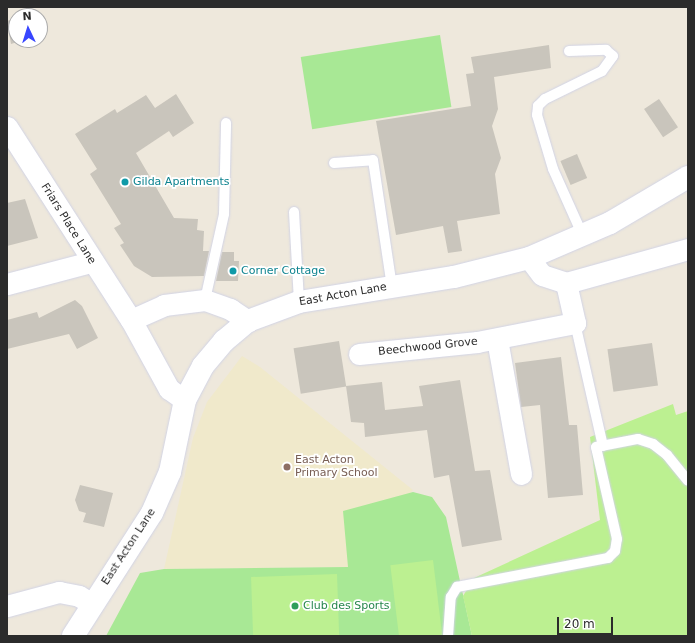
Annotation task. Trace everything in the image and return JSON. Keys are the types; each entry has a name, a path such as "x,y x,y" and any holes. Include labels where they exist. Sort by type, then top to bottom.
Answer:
{"street":[{"name":"Friars Place Lane","path":"7,127 91,262 131,320 169,389 185,400"},
{"name":"East Acton Lane","path":"73,636 92,604 152,513 170,472 185,400 203,366 224,341 248,322 300,302 476,272 529,258 583,236 688,177"},
{"path":"529,258 542,275 566,283 688,249"},
{"path":"7,284 91,262"},
{"path":"566,283 575,323"},
{"path":"131,320 164,305 205,300 230,309 248,322"},
{"name":"Beechwood Grove","path":"359,354 497,339 575,323"},
{"path":"497,339 521,474"},
{"path":"7,606 59,592 79,596 92,604"}],"lane":[{"path":"569,51 606,50 613,56 602,71 545,99 538,106 537,115 553,169 583,236"},
{"path":"205,300 224,214 226,123"},
{"path":"334,163 373,160 392,287"},
{"path":"294,212 300,302"},
{"path":"575,323 603,446"},
{"path":"448,636 451,597 457,587 608,558 615,551 617,539 596,447 638,439 653,444 667,455 688,481"}],"shaded area":[{"name":"East Acton Primary School","path":"242,356 260,367 413,490 349,567 164,569 193,438 207,402"}],"green space":[{"path":"440,35 451,107 312,129 301,57"},
{"path":"673,404 676,415 688,411 688,636 472,636 463,596 474,578 600,520 590,437"},
{"path":"413,492 432,497 446,517 472,636 106,636 140,573 164,569 348,567 343,511"},
{"path":"433,560 442,636 399,636 390,565"},
{"name":"Club des Sports","path":"337,574 339,636 253,636 251,577"}],"building":[{"path":"549,45 551,68 494,77 498,109 492,126 501,158 495,174 500,214 457,221 462,251 448,253 443,226 396,235 376,121 471,106 466,74 474,73 471,57"},
{"name":"Gilda Apartments","path":"176,94 194,123 173,137 169,131 136,153 174,218 198,219 197,230 204,231 203,251 209,251 204,276 152,277 134,266 120,245 124,243 114,228 121,224 90,174 97,169 75,134 115,109 117,113 146,95 155,108"},
{"path":"659,99 678,127 663,137 644,109"},
{"path":"577,154 587,178 571,185 560,161"},
{"path":"25,199 38,238 7,246 7,203"},
{"path":"222,252 234,252 234,261 239,261 238,281 216,281"},
{"path":"75,300 82,306 98,338 77,349 69,334 7,349 7,320 37,312 39,318"},
{"path":"339,341 346,386 301,394 294,348"},
{"path":"652,343 658,386 613,392 607,349"},
{"path":"561,357 569,425 577,425 583,495 548,498 540,405 521,407 515,363"},
{"path":"460,380 475,471 490,470 502,540 462,547 449,475 434,478 427,430 365,437 364,423 351,422 346,386 382,382 385,410 423,406 419,386"},
{"path":"80,485 113,493 104,527 83,522 86,513 79,511 75,500"}],"place":[{"name":"Gilda Apartments","path":"125,182"},
{"name":"Corner Cottage","path":"233,271"},
{"name":"East Acton Primary School","path":"287,467"},
{"name":"Club des Sports","path":"295,606"}]}
